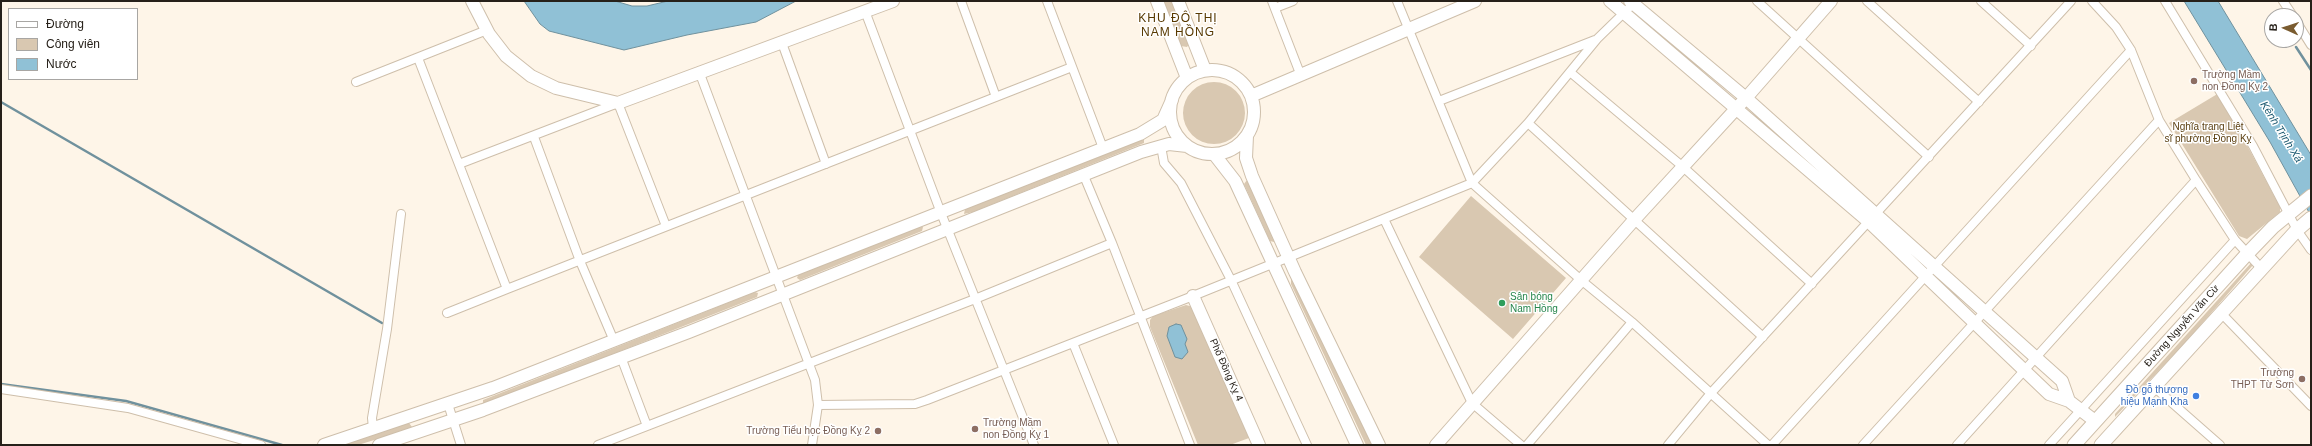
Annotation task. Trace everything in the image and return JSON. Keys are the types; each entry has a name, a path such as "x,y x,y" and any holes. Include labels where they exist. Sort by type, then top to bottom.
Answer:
{"main road":[{"path":"472,1 487,30 506,56 531,76 556,88 618,103 700,74 893,1"},
{"path":"1157,1 1187,78"},
{"path":"1178,1 1205,70"},
{"path":"1251,96 1475,1"},
{"path":"1610,1 1736,108 1873,218"},
{"path":"1436,445 1682,166 1746,98 1831,1"},
{"path":"1632,2 1746,98 1929,270 1976,322 2049,394 2069,400 2095,422"},
{"path":"324,445 448,404 614,341 778,278 1140,134 1159,124 1166,116 1178,88 1187,78 1205,70 1216,70 1230,74 1243,83 1251,96 1254,117 1247,136 1245,152 1251,175 1287,256 1379,445"},
{"path":"1172,100 1171,123 1177,136 1187,146 1200,153 1214,154 1235,147 1247,136"},
{"path":"379,445 453,420 621,358 947,228 1084,176 1141,152 1160,146 1176,144 1187,146"},
{"path":"1214,154 1234,180 1357,445"},
{"name":"Đường Nguyễn Văn Cừ","path":"2074,445 2247,254 2290,212 2311,196"},
{"name":"Đường Nguyễn Văn Cừ","path":"2101,445 2303,224"},
{"path":"1929,270 1984,312 2062,382 2069,400"},
{"name":"Phố Đồng Kỵ 4","path":"1193,296 1259,445"}],"street":[{"path":"961,1 996,97"},
{"path":"1047,1 1103,148"},
{"path":"1293,1 1274,5 1301,76"},
{"path":"1397,1 1472,182 1581,280 1632,322 1768,445"},
{"path":"1757,1 1929,156"},
{"path":"1868,1 1979,102"},
{"path":"1980,1 2031,46"},
{"path":"1668,445 1711,393 2071,1"},
{"path":"2092,1 2116,27 2132,50 2159,120 2196,180 2235,240 2262,268"},
{"path":"2165,1 2253,146 2290,212 2303,224 2311,250"},
{"path":"818,405 916,404 1004,371 1193,296 1287,256 1384,219 1472,182 1528,123 1597,39 1624,14 1632,2"},
{"path":"865,11 909,131 1034,445"},
{"path":"356,82 487,30"},
{"path":"2309,36 2311,45"},
{"path":"1439,101 1597,39"},
{"path":"782,43 826,164"},
{"path":"1772,445 1929,270 2132,50"},
{"path":"418,58 507,289"},
{"path":"447,313 1072,67"},
{"path":"1570,72 1682,166 1812,284"},
{"path":"700,74 810,363 815,380 818,405 812,445"},
{"path":"592,97 598,104 594,112"},
{"path":"460,164 534,137 618,103 666,226"},
{"path":"1863,445 2159,120"},
{"path":"1528,123 1763,337"},
{"path":"534,137 580,261 614,341"},
{"path":"1160,146 1164,163 1181,183 1231,280 1307,445"},
{"path":"1084,176 1112,243 1190,445"},
{"path":"1957,445 2196,180"},
{"path":"373,428 372,418 387,329 401,214"},
{"path":"1384,219 1472,403 1521,445"},
{"path":"2049,445 2235,240"},
{"path":"598,445 975,299 1112,243"},
{"path":"2222,314 2311,406"},
{"path":"1527,445 1632,322"},
{"path":"1073,343 1114,445"},
{"path":"621,358 648,426"},
{"path":"2154,387 2220,445"},
{"path":"1,389 128,408 261,445"},
{"path":"448,404 461,445"}],"green space":[{"path":"1163,1 1172,1 1189,44 1187,47 1181,46"},
{"path":"1214,82 1226,84 1236,91 1243,101 1245,113 1243,125 1236,135 1226,142 1214,144 1202,142 1192,135 1185,125 1183,113 1185,101 1192,91 1202,84"},
{"name":"Nghĩa trang Liệt sĩ phường Đồng Kỵ","path":"2219,93 2280,207 2280,212 2247,239 2239,236 2169,123"},
{"path":"1140,139 1144,140 1144,143 973,212 964,214 965,209"},
{"path":"1247,180 1275,241 1274,242 1270,241 1244,184"},
{"path":"1471,196 1566,278 1513,339 1419,257"},
{"path":"919,227 923,227 922,231 800,280 797,278 798,275"},
{"path":"2251,263 2253,265 2185,343 2115,417 2115,414"},
{"path":"1291,278 1294,278 1372,445 1366,445 1291,284"},
{"path":"755,292 758,293 757,297 484,405 483,403 483,400"},
{"path":"1186,305 1193,307 1249,438 1230,445 1198,445 1150,327 1150,320 1153,316"},
{"path":"409,423 412,427 400,432 358,445 340,445"}],"water":[{"path":"524,1 615,1 632,6 647,6 668,1 796,1 756,22 687,35 624,50 549,31 540,24"},
{"name":"Kênh Trịnh Xá","path":"2184,1 2218,1 2311,155 2311,216 2270,142"},
{"path":"1176,324 1181,325 1187,339 1185,344 1188,352 1182,359 1175,357 1167,336 1169,327"}],"waterway":[{"path":"2297,48 2311,70"},
{"path":"1,102 382,323"},
{"path":"1,384 126,401 282,445"}],"place":[{"name":"Trường Mầm non Đồng Kỵ 2","path":"2194,81"},
{"name":"Sân bóng Nam Hồng","path":"1502,303"},
{"name":"Trường THPT Từ Sơn","path":"2302,379"},
{"name":"Đồ gỗ thương hiệu Mạnh Kha","path":"2196,396"},
{"name":"Trường Mầm non Đồng Kỵ 1","path":"975,429"},
{"name":"Trường Tiểu học Đồng Kỵ 2","path":"878,431"}],"district":[{"name":"KHU ĐÔ THỊ NAM HỒNG","path":"1178,26"}]}
